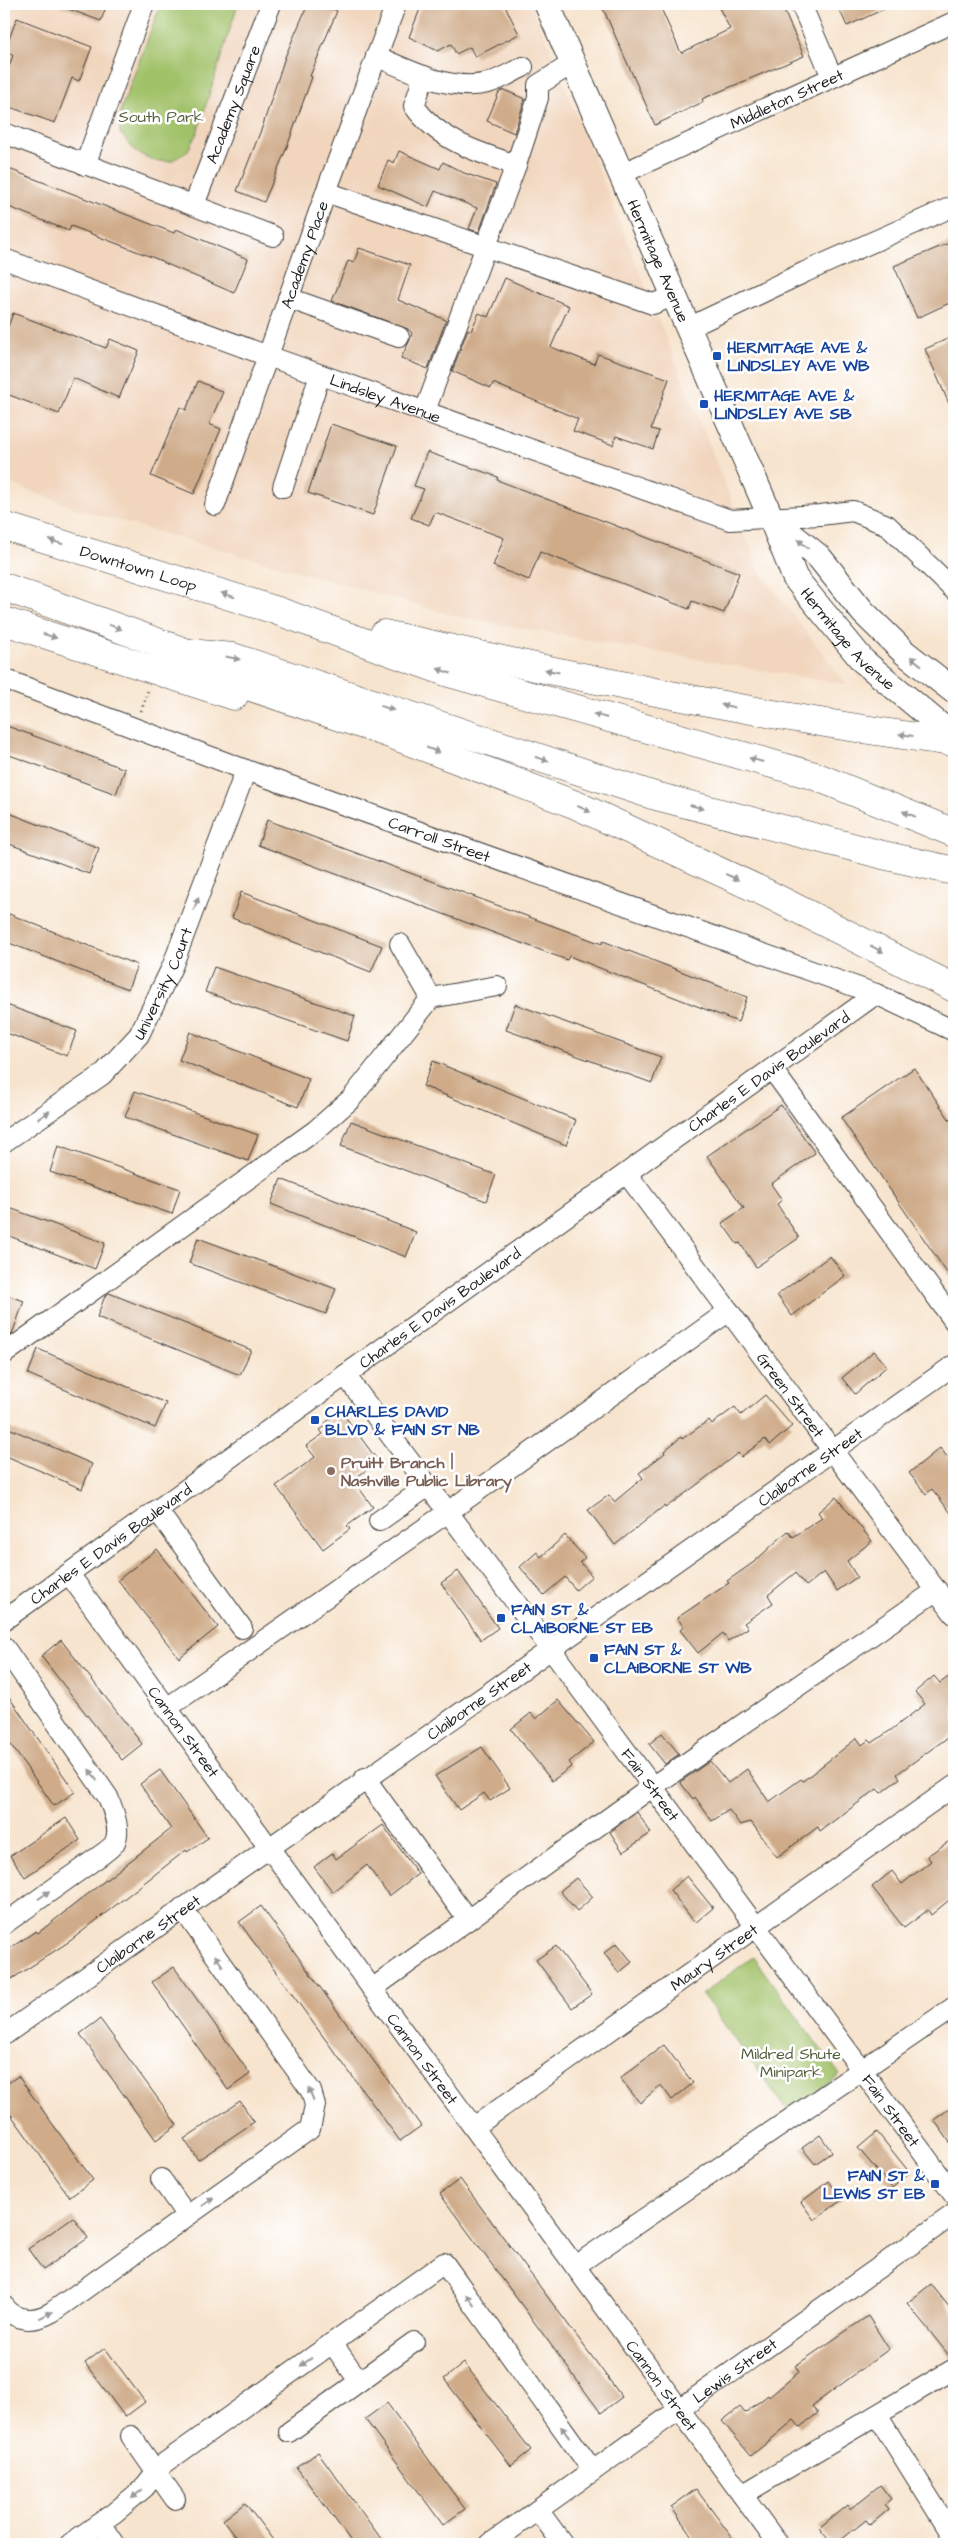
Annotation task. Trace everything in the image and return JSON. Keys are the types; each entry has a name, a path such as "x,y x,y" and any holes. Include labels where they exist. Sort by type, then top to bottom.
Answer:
{"highway":[{"name":"Downtown Loop","path":"4,526 275,610"},
{"path":"4,587 185,652 233,657 652,795 883,855 954,871"},
{"path":"275,610 629,687 837,726 954,742"},
{"path":"275,610 448,673 814,776 954,833"},
{"path":"4,622 333,729 387,733"},
{"path":"185,652 224,678 387,733 576,806 766,893 954,988"}],"main road":[{"name":"Hermitage Avenue","path":"547,4 771,518 795,578 863,661 954,737"},
{"name":"Hermitage Avenue","path":"771,518 819,557 863,612 905,653 954,690"}],"street":[{"path":"84,164 144,4"},
{"name":"Academy Square","path":"194,205 271,4"},
{"name":"Academy Place","path":"215,505 326,192 396,4"},
{"path":"801,4 832,77"},
{"name":"Middleton Street","path":"621,174 954,22"},
{"path":"376,56 424,76 450,83 470,85 489,83 524,67"},
{"path":"425,412 516,165 538,98 538,86 573,63"},
{"path":"424,76 414,106 418,112 447,138 478,152 516,165"},
{"path":"4,133 273,236"},
{"path":"326,192 653,304 674,296"},
{"path":"688,328 805,272 954,206"},
{"name":"Lindsley Avenue","path":"4,259 268,356 730,520 853,510 888,525 954,590"},
{"path":"288,298 399,337"},
{"path":"283,486 320,374"},
{"name":"Carroll Street","path":"4,679 246,770 876,994 954,1031"},
{"name":"University Court","path":"4,1142 102,1075 139,1035 172,967 246,770"},
{"path":"400,944 431,998"},
{"path":"4,1354 316,1130 351,1099 431,998 498,986"},
{"name":"Charles E Davis Boulevard","path":"4,1620 876,994"},
{"path":"772,1069 954,1321"},
{"name":"Green Street","path":"627,1174 954,1614"},
{"path":"167,1708 448,1512 729,1311"},
{"name":"Claiborne Street","path":"4,2035 365,1778 954,1365"},
{"name":"Fain Street","path":"345,1375 550,1648 754,1927 954,2195"},
{"path":"379,1521 428,1486"},
{"path":"157,1510 242,1628"},
{"name":"Cannon Street","path":"69,1574 778,2544"},
{"path":"372,1989 652,1787 937,1590"},
{"path":"4,1647 108,1797 116,1820 116,1834 114,1844 101,1855 4,1924"},
{"path":"365,1778 468,1920"},
{"name":"Maury Street","path":"474,2127 954,1786"},
{"path":"4,2306 10,2315 25,2319 40,2318 310,2129 315,2105 311,2091 182,1908"},
{"path":"575,2266 954,2007"},
{"path":"161,2179 187,2216"},
{"name":"Lewis Street","path":"490,2544 954,2214"},
{"path":"70,2544 101,2523 145,2487 162,2465 444,2263 593,2471"},
{"path":"289,2432 414,2342"},
{"path":"332,2343 359,2382"},
{"path":"742,2495 954,2369"},
{"path":"876,2415 954,2538"},
{"path":"131,2436 176,2499"},
{"path":"538,2510 563,2544"},
{"path":"101,2523 115,2544"}],"path":[{"path":"140,713 151,683"}],"shaded area":[{"path":"4,4 532,4 760,572 847,685 463,618 81,510 4,481"}],"green space":[{"name":"South Park","path":"161,4 238,4 197,133 187,152 171,161 155,161 136,152 120,133 121,109"},
{"name":"Mildred Shute Minipark","path":"753,1957 840,2075 789,2113 702,1994"}],"building":[{"path":"60,4 107,4 101,21 60,6"},
{"path":"308,4 321,4 337,11 310,76 312,77 287,147 264,202 237,191 263,125 285,57"},
{"path":"430,4 504,4 519,34 475,57 470,47 456,54 451,44 438,51 409,37 420,9"},
{"path":"601,4 659,4 681,53 730,29 717,4 781,4 804,56 702,99 703,102 655,125"},
{"path":"837,4 895,4 847,26"},
{"path":"17,18 92,47 79,81 72,78 55,123 4,105 4,82 13,55 4,52"},
{"path":"504,90 525,99 514,133 487,121 499,92"},
{"path":"399,151 440,169 443,162 464,173 496,184 479,232 469,229 477,208 435,191 428,207 378,185 388,160 394,163"},
{"path":"9,169 174,233 176,229 248,259 234,293 162,261 71,226 69,231 4,205 4,183"},
{"path":"954,241 954,301 917,318 894,266"},
{"path":"359,248 410,265 398,300 446,320 428,369 401,358 412,333 408,329 332,301 348,261 354,263"},
{"path":"505,278 569,306 551,347 594,364 598,354 669,379 651,429 659,431 653,449 616,436 613,445 573,431 578,419 493,383 491,388 452,371 468,329 471,331 479,313 488,317"},
{"path":"13,313 106,348 110,339 139,351 119,398 73,378 59,414 4,393 4,338"},
{"path":"954,336 954,415 925,349"},
{"path":"198,381 223,392 209,424 221,429 194,494 151,476 180,407 186,410"},
{"path":"331,424 397,446 373,515 308,493"},
{"path":"427,452 498,477 497,480 739,573 724,613 692,601 689,609 540,552 529,580 493,566 504,538 435,512 429,525 411,518 424,489 414,486"},
{"path":"4,725 125,769 116,794 4,753"},
{"path":"4,811 99,848 89,874 4,842"},
{"path":"267,820 602,944 603,941 747,997 738,1022 569,956 567,960 258,845"},
{"path":"241,892 382,946 371,972 232,918"},
{"path":"4,912 137,965 128,989 4,941"},
{"path":"214,967 355,1016 347,1041 205,992"},
{"path":"4,1004 77,1031 67,1056 4,1032"},
{"path":"515,1004 661,1057 652,1083 506,1030"},
{"path":"190,1032 309,1079 298,1107 179,1060"},
{"path":"433,1061 576,1120 566,1145 423,1086"},
{"path":"914,1068 954,1126 954,1283 841,1118"},
{"path":"135,1091 258,1135 248,1161 125,1117"},
{"path":"781,1105 815,1153 771,1184 782,1200 777,1204 799,1238 756,1267 740,1243 737,1244 722,1223 744,1208 707,1156"},
{"path":"351,1121 496,1175 486,1201 341,1146"},
{"path":"58,1146 180,1189 172,1214 50,1172"},
{"path":"281,1179 416,1232 406,1257 271,1204"},
{"path":"4,1206 105,1243 95,1269 4,1234"},
{"path":"198,1238 336,1289 326,1314 189,1263"},
{"path":"830,1256 845,1276 792,1316 777,1295"},
{"path":"109,1293 251,1350 240,1375 97,1317 105,1296"},
{"path":"4,1294 24,1301 12,1334 4,1340"},
{"path":"38,1349 166,1403 155,1428 28,1374"},
{"path":"874,1351 887,1366 855,1394 842,1378"},
{"path":"765,1395 792,1426 770,1445 765,1439 741,1457 738,1453 665,1508 664,1506 615,1545 588,1510 609,1495 614,1502 643,1478 639,1473 665,1453 664,1451 681,1437 682,1439 709,1420 712,1424 735,1407 741,1415"},
{"name":"Pruitt Branch | Nashville Public Library","path":"341,1411 378,1461 353,1480 373,1507 347,1526 350,1529 323,1549 276,1486 315,1457 306,1446 323,1434 320,1430 327,1425 325,1423"},
{"path":"4,1426 92,1464 82,1489 4,1455"},
{"path":"940,1448 954,1465 954,1517 932,1489 926,1494 909,1473"},
{"path":"836,1497 872,1541 847,1561 857,1577 837,1591 824,1572 806,1586 795,1573 768,1595 773,1603 744,1623 748,1628 728,1641 723,1633 698,1653 680,1630 684,1627 677,1618 729,1583 727,1581 754,1562 788,1531 793,1537 822,1518 818,1512"},
{"path":"565,1535 585,1558 580,1562 592,1576 576,1590 565,1577 544,1595 520,1567 537,1552 541,1557"},
{"path":"157,1549 218,1627 179,1658 118,1580"},
{"path":"458,1571 498,1628 481,1640 441,1583"},
{"path":"61,1640 142,1744 122,1760 41,1656"},
{"path":"954,1673 954,1733 897,1774 900,1778 881,1793 877,1789 820,1831 818,1827 777,1857 751,1822 740,1825 729,1810 712,1821 695,1797 693,1799 680,1782 710,1761 728,1783 747,1769 769,1802 801,1779 803,1781 857,1738 862,1745 869,1740 872,1743 891,1730 925,1704 915,1692 934,1676 940,1683"},
{"path":"4,1690 75,1792 54,1806 4,1735"},
{"path":"558,1700 594,1742 569,1762 572,1766 552,1781 511,1729 531,1713 536,1719"},
{"path":"662,1733 679,1754 665,1764 649,1744"},
{"path":"482,1747 510,1788 490,1801 484,1793 459,1810 435,1776"},
{"path":"160,1770 208,1838 187,1852 186,1850 70,1941 4,1984 4,1952 36,1931 38,1933 171,1829 140,1784"},
{"path":"637,1812 651,1833 623,1852 610,1832"},
{"path":"66,1818 80,1840 25,1877 10,1856"},
{"path":"383,1825 418,1874 389,1896 367,1865 333,1892 314,1867 332,1853 336,1859"},
{"path":"954,1838 954,1896 931,1915 928,1910 904,1928 872,1887 892,1871 902,1884 931,1861 927,1856"},
{"path":"687,1876 713,1908 695,1923 670,1890"},
{"path":"576,1878 593,1897 577,1911 560,1891"},
{"path":"261,1906 421,2126 400,2141 239,1922"},
{"path":"617,1943 632,1962 619,1973 604,1953"},
{"path":"556,1946 592,1994 572,2008 536,1960"},
{"path":"174,1967 250,2074 228,2090 152,1982"},
{"path":"100,2019 177,2125 156,2140 80,2034"},
{"path":"664,2045 693,2083 672,2100 661,2085 640,2103 620,2078"},
{"path":"18,2076 93,2180 70,2197 4,2105 4,2086"},
{"path":"240,2101 254,2122 198,2160 184,2139"},
{"path":"954,2105 954,2148 934,2120"},
{"path":"877,2132 910,2173 892,2188 858,2148"},
{"path":"820,2135 832,2152 815,2164 802,2148"},
{"path":"460,2179 622,2397 601,2413 440,2194"},
{"path":"829,2181 842,2200 814,2220 801,2202"},
{"path":"73,2217 88,2238 43,2270 28,2249"},
{"path":"931,2284 954,2313 954,2357 951,2358 907,2303"},
{"path":"868,2316 889,2349 812,2406 818,2413 800,2427 794,2420 751,2456 722,2421 740,2407 745,2413 768,2395 769,2397 799,2372 795,2366"},
{"path":"105,2348 145,2402 125,2417 85,2363"},
{"path":"464,2363 531,2450 511,2466 444,2379"},
{"path":"387,2403 465,2509 443,2525 365,2419"},
{"path":"318,2452 385,2544 353,2544 297,2468"},
{"path":"880,2485 891,2499 884,2505 888,2510 870,2525 866,2520 836,2544 832,2544 819,2528 847,2505 850,2509"},
{"path":"696,2489 737,2544 698,2544 671,2507"},
{"path":"245,2503 276,2544 241,2544 223,2520"}],"place":[{"name":"HERMITAGE AVE & LINDSLEY AVE WB","path":"717,356"},
{"name":"HERMITAGE AVE & LINDSLEY AVE SB","path":"704,404"},
{"name":"CHARLES DAVID BLVD & FAIN ST NB","path":"315,1420"},
{"name":"Pruitt Branch | Nashville Public Library","path":"331,1471"},
{"name":"FAIN ST & CLAIBORNE ST EB","path":"501,1618"},
{"name":"FAIN ST & CLAIBORNE ST WB","path":"594,1658"},
{"name":"FAIN ST & LEWIS ST EB","path":"935,2184"}]}
